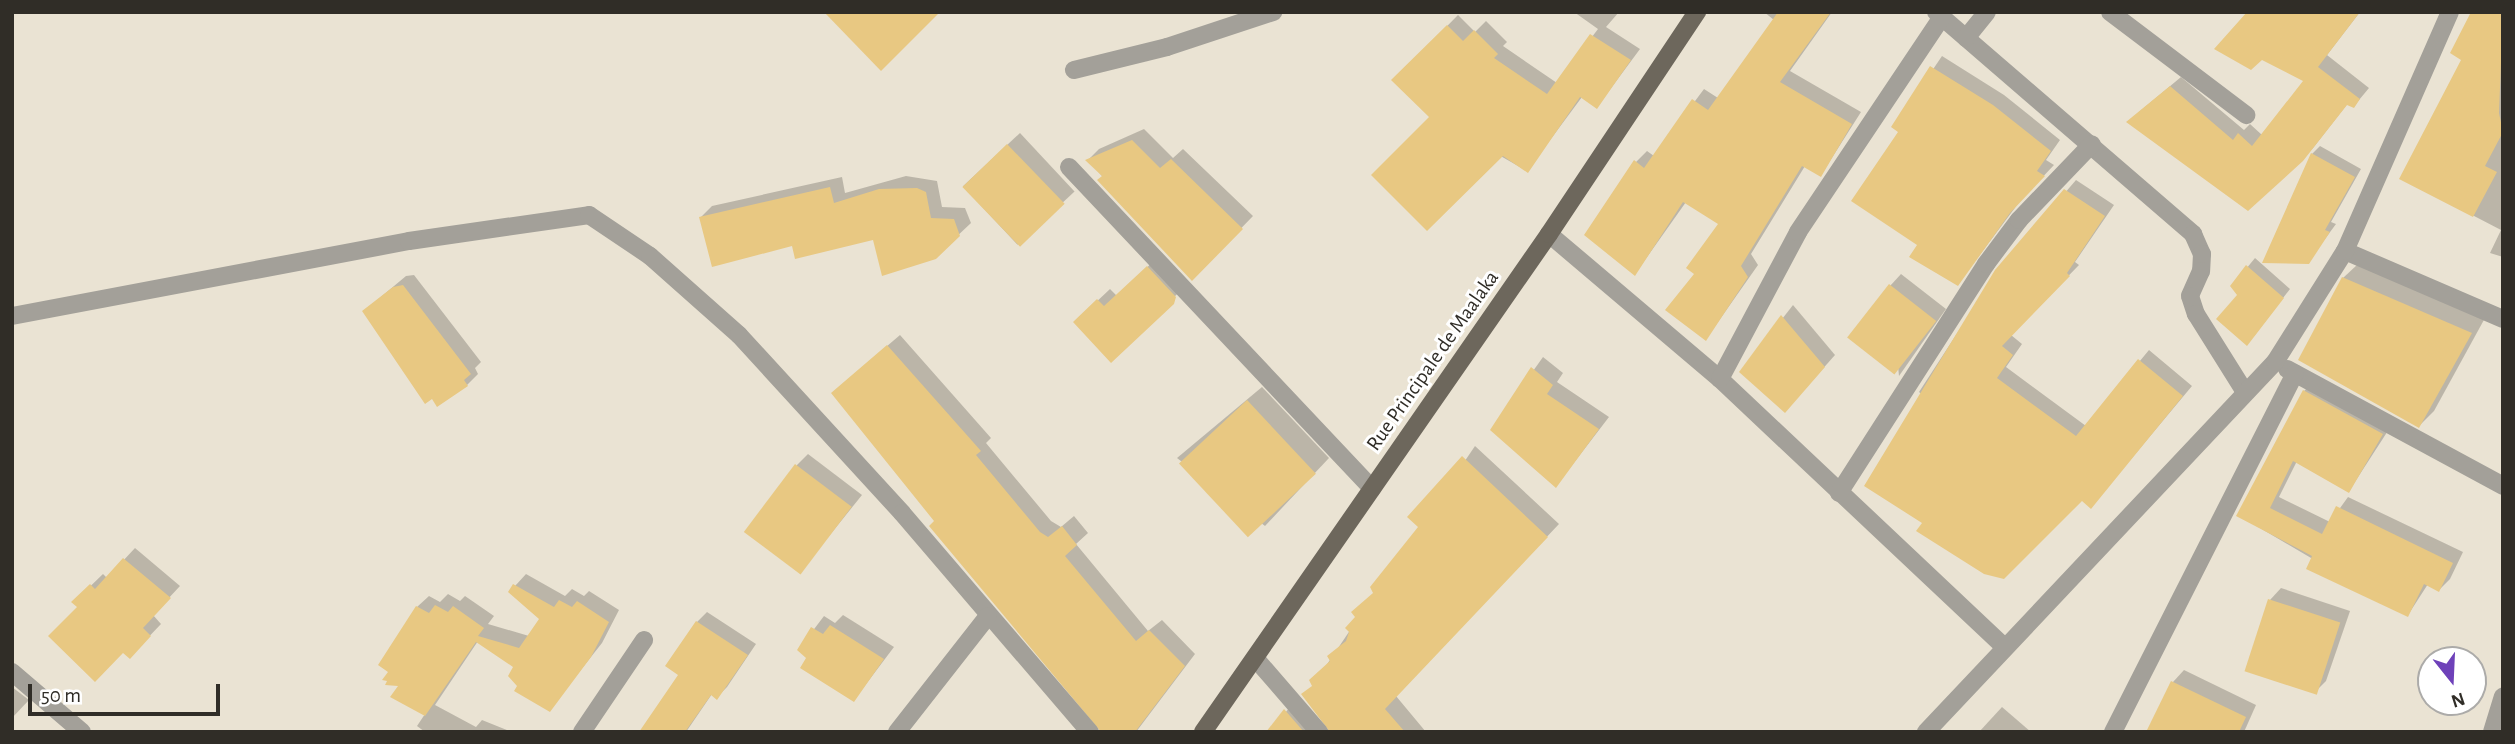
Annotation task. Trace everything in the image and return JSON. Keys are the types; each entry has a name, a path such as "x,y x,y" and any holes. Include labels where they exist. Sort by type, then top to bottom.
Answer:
{"main road":[{"name":"Rue Principale de Maalaka","path":"1203,732 1549,234 1696,12"}],"street":[{"path":"1074,70 1167,47 1273,12"},
{"path":"1966,38 1987,12"},
{"path":"2110,12 2246,115"},
{"path":"1926,732 2003,646 2275,362 2345,251 2450,12"},
{"path":"1720,379 1798,232 1939,15 2092,144 2193,234 2201,262 2190,296 2208,337 2245,392"},
{"path":"1839,493 1986,264 2018,220 2092,144"},
{"path":"1069,167 1372,489"},
{"path":"12,316 410,241 589,215 650,256 739,335 902,513 1090,732"},
{"path":"1549,234 1720,379 2003,646"},
{"path":"2345,251 2503,319"},
{"path":"2275,362 2503,486"},
{"path":"2113,732 2295,374"},
{"path":"897,732 988,616"},
{"path":"582,732 644,640"},
{"path":"1255,658 1319,732"},
{"path":"12,672 82,732"},
{"path":"2492,732 2503,697"}],"building":[{"path":"824,12 940,12 881,71"},
{"path":"1778,12 1831,12 1780,82 1852,124 1821,177 1802,166 1741,266 1748,277 1706,341 1665,310 1694,274 1686,268 1718,224 1683,202 1635,276 1584,235 1634,160 1644,168 1692,99 1708,110"},
{"path":"2247,12 2360,12 2318,67 2360,99 2354,108 2347,105 2303,161 2248,211 2126,122 2170,86 2233,140 2238,133 2252,146 2303,81 2262,60 2251,70 2214,49"},
{"path":"2471,12 2503,12 2499,113 2503,132 2485,166 2497,172 2473,217 2399,179 2461,60 2450,53"},
{"path":"1447,25 1463,41 1474,30 1498,54 1494,58 1547,94 1590,34 1631,60 1597,109 1580,97 1528,173 1503,156 1427,231 1371,175 1429,117 1391,80"},
{"path":"1930,66 1993,105 2051,151 2037,171 2045,176 2010,213 1958,286 1909,257 1917,245 1851,201 1898,132 1891,127"},
{"path":"1132,140 1160,168 1171,159 1243,229 1192,281 1097,180 1102,176 1085,160"},
{"path":"1007,144 1065,204 1020,247 962,187"},
{"path":"2311,153 2355,177 2325,230 2330,232 2309,264 2262,263"},
{"path":"830,187 834,203 879,189 917,188 926,192 931,218 954,219 960,236 936,259 882,276 873,240 795,259 792,246 712,267 699,217"},
{"path":"2064,189 2105,216 2067,273 2070,276 2002,346 2013,355 1997,378 2076,436 2138,359 2183,396 2091,509 2082,501 2004,579 1984,574 1916,531 1922,523 1864,486 1995,270"},
{"path":"2246,265 2284,298 2247,346 2216,319 2237,295 2230,286"},
{"path":"1147,266 1176,297 1174,304 1111,363 1073,322 1097,299 1104,306"},
{"path":"2342,277 2472,333 2419,428 2298,360"},
{"path":"1889,284 1936,321 1894,375 1847,338"},
{"path":"403,285 471,374 464,380 468,386 437,407 432,399 425,404 362,311 393,287"},
{"path":"1781,315 1825,367 1785,413 1739,372"},
{"path":"887,345 981,451 976,455 1040,532 1048,537 1062,526 1077,545 1065,556 1136,641 1149,630 1185,666 1135,732 1101,732 929,526 934,521 831,393"},
{"path":"1531,367 1553,385 1547,394 1599,429 1556,488 1490,430"},
{"path":"2303,390 2383,434 2349,493 2293,461 2270,508 2322,534 2336,506 2453,563 2439,592 2424,584 2408,617 2306,569 2312,556 2236,516"},
{"path":"1247,400 1316,474 1248,537 1179,463"},
{"path":"1462,456 1548,537 1385,709 1405,732 1330,732 1301,694 1312,686 1309,680 1330,661 1327,656 1346,641 1349,632 1345,628 1355,617 1351,612 1373,593 1370,587 1418,527 1407,517"},
{"path":"795,464 852,507 801,575 744,532"},
{"path":"123,558 171,598 143,628 151,636 130,659 123,653 95,682 48,636 77,607 71,602 90,584 95,589"},
{"path":"513,584 554,607 559,600 572,607 577,601 609,622 591,657 550,712 514,691 517,686 508,676 513,667 476,642 425,716 390,697 398,686 385,685 387,681 382,680 388,672 378,665 416,606 429,613 435,605 448,612 453,606 484,628 478,636 519,648 539,619 508,592"},
{"path":"2268,599 2340,622 2317,695 2245,671"},
{"path":"696,621 748,655 717,700 711,695 685,732 639,732 678,675 665,666"},
{"path":"830,625 884,659 854,702 800,668 806,658 797,650 811,627 823,634"},
{"path":"2171,681 2246,717 2239,732 2146,732"},
{"path":"1284,709 1304,732 1266,732"}]}
